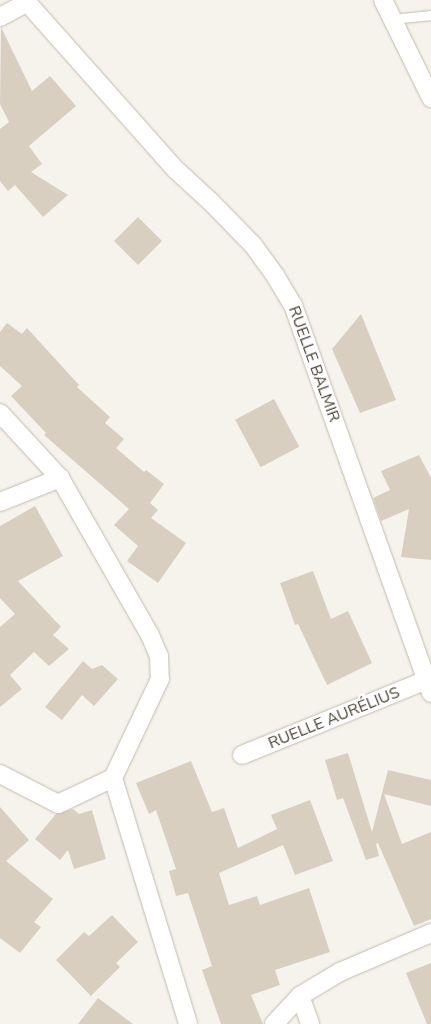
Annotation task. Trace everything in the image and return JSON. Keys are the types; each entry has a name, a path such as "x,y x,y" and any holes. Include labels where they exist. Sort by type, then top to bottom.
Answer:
{"street":[{"path":"383,0 431,98"},
{"path":"0,17 26,1"},
{"name":"RUELLE BALMIR","path":"26,1 175,170 211,202 253,245 293,305 429,686"},
{"path":"0,413 60,478 150,635 159,656 160,679 113,778 58,804 0,774"},
{"path":"0,502 60,478"},
{"name":"RUELLE AURÉLIUS","path":"242,755 429,686"},
{"path":"113,778 188,1024"},
{"path":"274,1024 300,996 340,972 431,933"},
{"path":"300,996 310,1024"}],"lane":[{"path":"392,19 431,15"}],"building":[{"path":"1,27 32,91 50,76 76,106 29,146 42,164 31,172 68,195 43,217 15,185 8,191 0,181 0,129 9,122 0,104"},
{"path":"138,217 162,241 138,265 114,241"},
{"path":"361,314 396,400 360,413 332,349"},
{"path":"7,323 22,334 27,328 79,385 77,387 110,417 105,423 124,439 116,448 144,472 146,470 164,484 150,503 158,510 151,518 186,543 158,583 127,561 138,546 114,525 129,509 44,435 46,433 11,396 22,386 0,366 0,332"},
{"path":"274,399 299,447 261,467 235,420"},
{"path":"419,455 431,478 431,560 401,557 409,509 381,521 373,498 390,490 381,471"},
{"path":"35,506 63,556 18,581 61,627 53,635 69,649 49,666 34,652 10,675 22,689 0,707 0,627 15,614 0,598 0,526"},
{"path":"313,571 331,619 348,611 372,663 327,685 298,624 295,625 280,583"},
{"path":"83,661 92,669 102,665 118,679 94,706 82,695 62,720 45,707"},
{"path":"348,753 372,832 388,770 431,780 431,806 384,794 402,844 431,832 431,919 414,926 378,843 376,844 379,856 366,860 343,798 337,800 325,760"},
{"path":"191,761 212,812 224,808 238,848 277,829 271,815 310,800 333,861 295,875 283,845 219,873 229,905 257,896 260,905 309,888 330,952 275,970 280,985 251,995 263,1024 221,1024 202,970 212,966 188,893 176,896 169,871 176,869 156,810 149,814 136,783"},
{"path":"0,807 29,840 6,861 53,899 34,922 41,927 20,953 0,938"},
{"path":"73,809 79,814 92,810 106,859 74,869 68,850 60,860 35,839 56,814"},
{"path":"112,915 138,942 116,963 120,967 91,996 56,960 84,932 89,936"},
{"path":"431,963 431,1024 427,1024 406,973"},
{"path":"98,998 133,1024 78,1024"}]}
